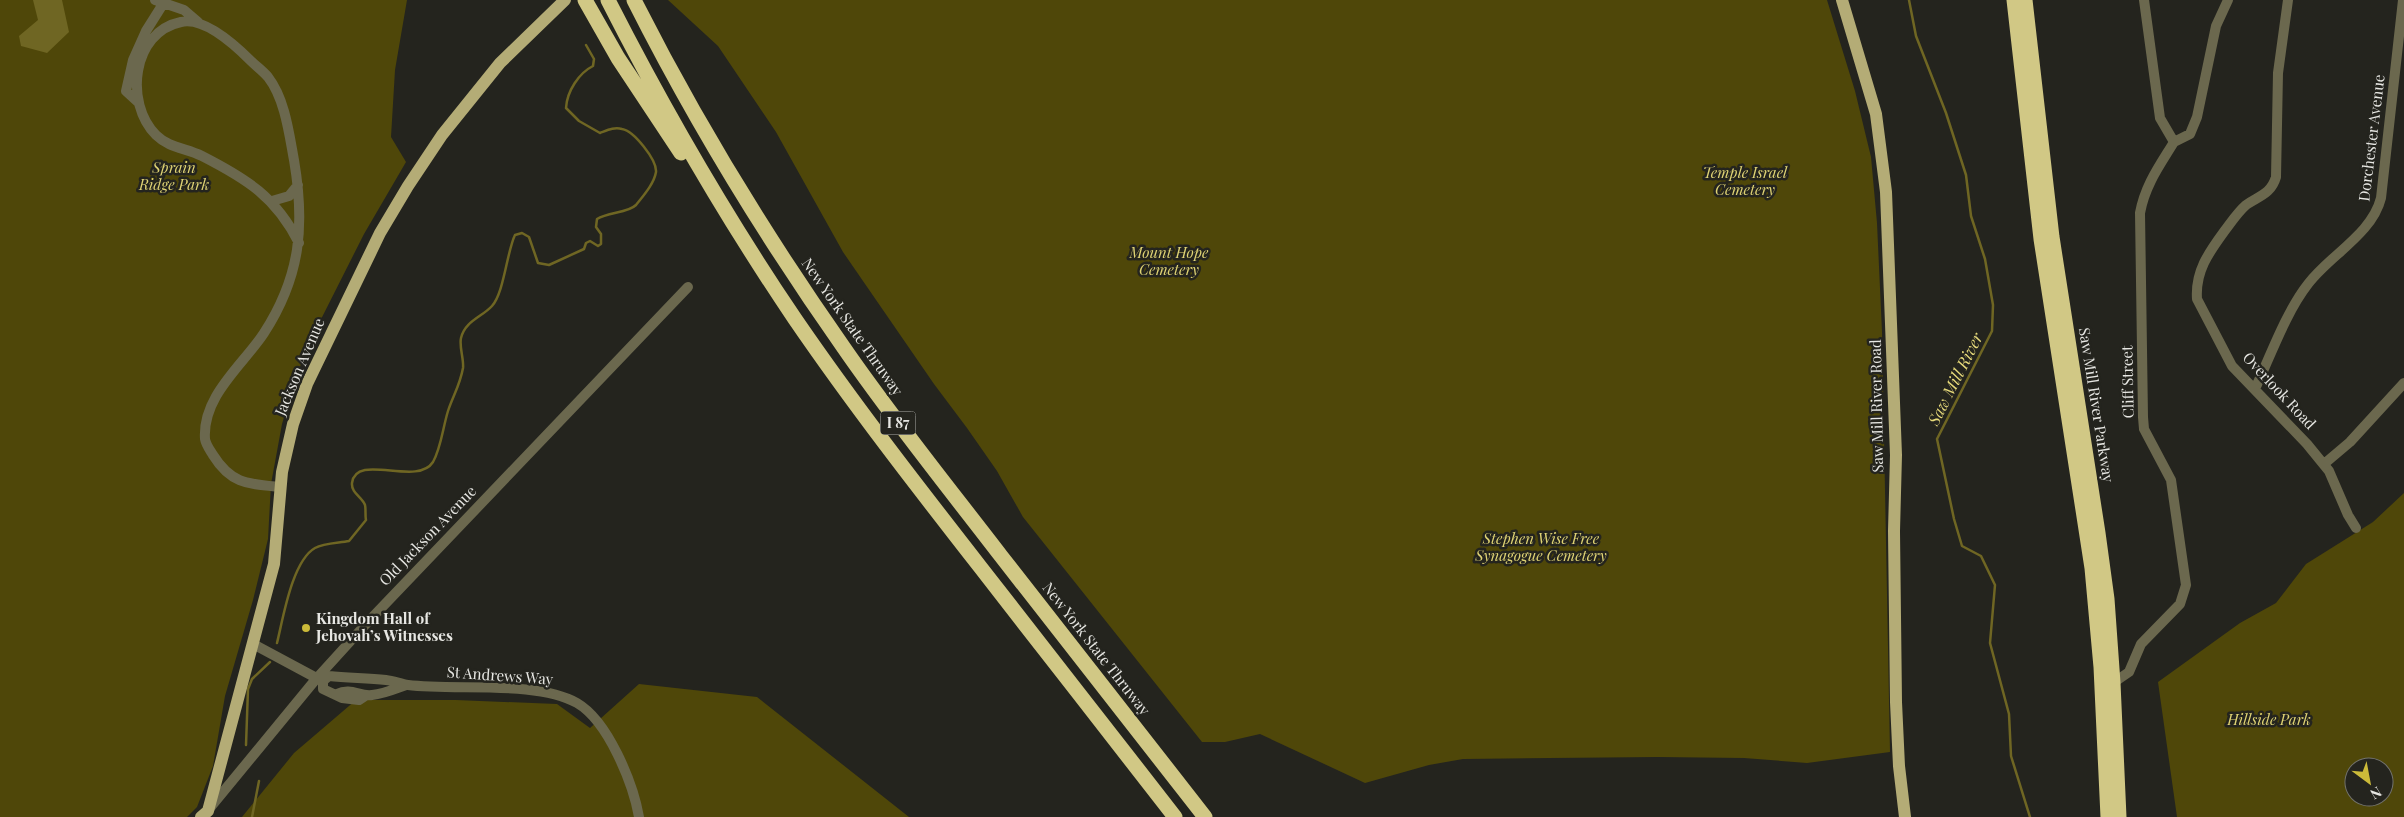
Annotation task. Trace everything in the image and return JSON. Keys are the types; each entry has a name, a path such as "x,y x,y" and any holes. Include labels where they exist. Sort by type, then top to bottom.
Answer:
{"highway":[{"path":"585,0 618,58 659,121 739,232"},
{"name":"I 87","path":"608,0 671,118 739,232 798,324 870,425 1175,817"},
{"name":"New York State Thruway","path":"634,0 684,94 734,180 787,265 844,349 918,450 1205,817"},
{"name":"Saw Mill River Parkway","path":"2014,0 2039,222 2092,568 2101,667 2108,817"},
{"name":"Saw Mill River Parkway","path":"2025,0 2039,138 2054,253 2103,566 2113,683 2119,817"}],"main road":[{"name":"Saw Mill River Road","path":"1842,0 1876,114 1886,192 1896,455 1896,702 1899,766 1905,817"},
{"name":"Jackson Avenue","path":"205,814 274,564 278,537 280,487 293,424 307,384 380,233 442,135 500,63 561,3"}],"street":[{"path":"2144,0 2160,118 2174,142 2190,134 2197,117 2216,26 2228,0"},
{"name":"Overlook Road","path":"2288,0 2278,73 2276,177 2270,191 2246,205 2207,256 2196,287 2197,299 2232,366 2324,464 2356,528"},
{"name":"Dorchester Avenue","path":"2255,389 2284,327 2307,286 2368,224 2378,210 2402,30 2403,0"},
{"path":"138,102 126,92 128,76 159,2 184,10 198,22 237,47 268,77 278,97 288,128 298,185 300,243 283,298 264,332 216,396 205,419 205,442 218,462 234,479 280,487"},
{"path":"198,22 190,21 173,24 158,31 143,51 138,74 138,102 146,121 156,135 173,146 200,155 258,188 272,201 289,222 300,243"},
{"name":"Cliff Street","path":"2113,683 2129,672 2141,644 2180,604 2186,585 2171,480 2144,429 2143,417 2140,212 2143,195 2149,182 2174,142"},
{"path":"272,201 289,196 298,185"},
{"name":"Old Jackson Avenue","path":"205,814 366,624 688,287"},
{"path":"2324,464 2350,442 2404,383"},
{"path":"2393,397 2404,400"},
{"name":"St Andrews Way","path":"253,644 319,680 323,689 340,693 342,698 360,700 364,696 372,696 406,685 500,688 553,694 578,704 594,718 620,760 633,793 639,817"},
{"name":"St Andrews Way","path":"319,680 329,676 396,681 406,685"},
{"path":"340,693 344,678"},
{"path":"364,696 365,679"}],"green space":[{"name":"Sprain Ridge Park","path":"0,0 407,0 395,70 391,137 406,162 364,234 310,341 313,343 308,347 297,374 282,424 271,484 268,539 253,600 225,696 213,766 197,807 187,817 0,817"},
{"name":"Mount Hope Cemetery","path":"668,0 1827,0 1855,91 1871,157 1877,223 1882,332 1890,752 1807,763 1744,758 1658,757 1463,759 1429,765 1365,783 1260,734 1225,742 1202,742 1023,517 997,471 843,252 776,132 718,46"},
{"name":"Hillside Park","path":"2404,493 2404,817 2177,817 2158,682 2240,623 2276,603 2306,564 2373,522"},
{"path":"639,684 757,697 909,817 242,817 294,753 356,700 456,700 557,704 590,728"}],"shaded area":[{"path":"33,0 62,0 69,32 47,53 21,46 19,36 38,20"}],"waterway":[{"name":"Saw Mill River","path":"1909,0 1916,36 1946,113 1966,175 1971,216 1985,259 1993,305 1992,331 1937,439 1954,519 1962,546 1981,556 1995,585 1990,643 2009,714 2011,756 2030,817"},
{"path":"277,643 294,577 307,555 319,546 349,541 366,520 365,505 352,486 356,474 364,470 375,469 414,471 425,469 433,462 440,444 448,411 462,374 461,338 463,332 470,323 488,310 496,300 500,292 515,235 522,233 529,237 538,263 549,265 584,249 586,243 590,241 598,246 601,244 601,234 596,227 597,219 632,208 645,194 653,181 656,172 653,160 633,135 619,128 600,133 579,121 566,108 571,89 583,73 593,66 594,59 586,45"},
{"path":"246,745 248,689 252,679 270,662"},
{"path":"252,817 259,781"}],"place":[{"name":"Kingdom Hall of Jehovah’s Witnesses","path":"306,628"}],"park label":[{"name":"Temple Israel Cemetery","path":"1745,182"},
{"name":"Stephen Wise Free Synagogue Cemetery","path":"1541,548"}]}
